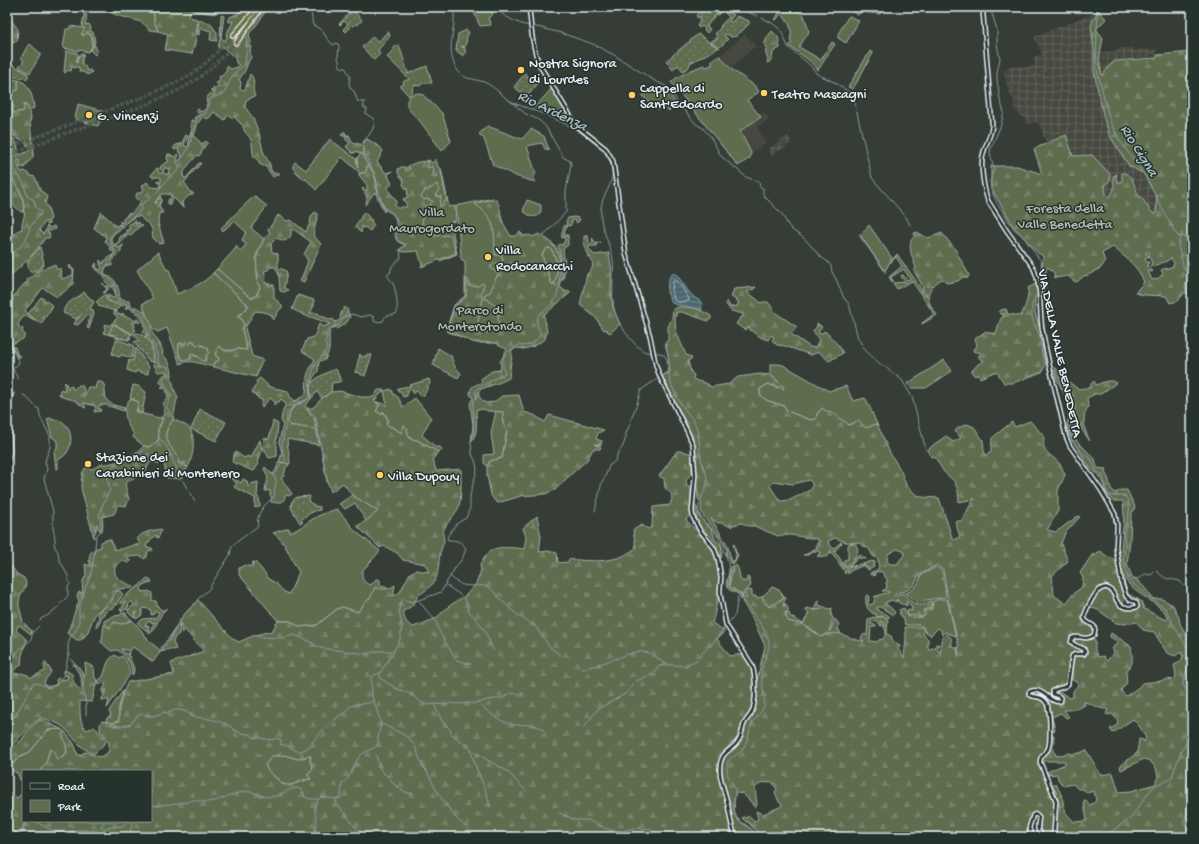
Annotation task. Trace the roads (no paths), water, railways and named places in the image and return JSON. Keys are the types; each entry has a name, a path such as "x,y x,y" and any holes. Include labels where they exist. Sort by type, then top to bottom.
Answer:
{"highway":[{"path":"233,36 258,7"},
{"path":"236,42 262,7"}],"main road":[{"path":"529,7 533,38 540,66 576,125 606,150 613,161 626,254 653,350 656,366 692,445 695,476 692,517 714,548 718,559 721,577 720,595 726,626 752,665 755,689 753,710 745,723 737,744 723,756 721,762 721,779 731,825 736,837"},
{"name":"VIA DELLA VALLE BENEDETTA","path":"981,7 983,13 992,129 982,156 988,202 1033,267 1038,279 1042,327 1068,441 1102,490 1116,517 1116,550 1122,585 1126,596 1130,600 1136,602 1137,606 1134,608 1121,606 1110,590 1104,588 1099,590 1084,617 1086,621 1094,626 1094,635 1087,638 1072,638 1073,644 1084,649 1085,652 1072,656 1068,684 1063,688 1052,692 1060,698 1061,701 1055,702 1038,691 1032,690 1029,692 1029,695 1041,698 1046,702 1048,708 1050,727 1049,745 1047,750 1040,758 1040,762 1056,800 1054,831 1050,837"},
{"path":"1032,837 1029,828 1032,818 1036,814 1039,817 1038,830 1044,837"}],"water":[{"path":"674,273 689,292 701,302 702,310 676,305 671,302 667,292 670,276"}],"waterway":[{"path":"246,18 251,10 256,7"},
{"path":"214,580 230,555 234,544 258,526 258,517 260,513 265,505 275,496 274,490 276,481 273,475 286,460 282,448 287,412 299,403 310,398 309,389 312,374 318,361 327,348 325,342 329,329 339,325 344,317 352,314 361,317 370,315 374,317 374,321 376,322 383,321 387,316 397,313 395,290 393,283 387,275 390,273 392,266 401,258 400,249 405,245 397,241 395,233 395,219 393,215 383,206 376,187 373,171 364,156 363,142 373,128 374,119 366,114 367,109 363,107 365,102 358,102 354,91 351,89 349,84 350,76 345,67 342,68 340,66 338,57 339,46 337,43 333,45 322,30 313,25 309,7"},
{"name":"Rio Ardenza","path":"453,7 454,22 451,51 455,66 461,75 486,83 510,101 574,128 587,137 609,159 612,176 602,203 601,216 603,228 613,259 613,299 615,312 623,329 641,349 646,352 660,353 666,357 670,380 674,392 694,422 699,438 701,457 707,476 707,484 699,505 700,515 715,533 726,555 729,571 726,582 727,587 743,599 762,626 769,640 769,648 763,665 762,674 764,706 752,724 747,741 743,748 740,752 730,758 727,765 728,776 735,789 734,810 736,816 749,827 757,837"},
{"path":"494,7 510,19 529,26"},
{"path":"734,7 758,16"},
{"path":"990,7 997,30 997,44 1000,59 997,79 1000,100 1004,112 1001,125 990,153 994,169 990,181 991,190 997,203 1014,229 1022,235 1041,261 1044,283 1041,292"},
{"name":"Rio Cigna","path":"1098,7 1097,70 1110,121 1118,138 1145,176 1174,231 1180,238 1178,246 1188,277 1185,287 1186,290 1192,295"},
{"path":"762,18 781,30 788,47 810,65 817,74 836,83 853,95 872,178 906,217 910,225"},
{"path":"533,26 561,33 593,44 666,86 675,97 677,104 710,136 721,156 746,177 759,182 760,187 763,188 763,194 782,214 792,230 804,238 831,266 832,272 844,298 849,304 858,338 866,351 880,364 902,380 912,397 926,450"},
{"path":"86,715 83,688 84,675 78,666 70,659 68,645 70,638 75,632 79,623 79,607 91,574 96,536 101,531 99,515 110,490 107,476 110,469 119,462 137,455 158,441 158,428 161,421 169,411 166,407 170,398 163,378 168,374 167,366 158,365 158,357 153,343 148,337 148,328 142,314 127,304 118,302 113,283 104,272 115,253 109,238 114,232 140,211 143,203 154,195 180,168 177,162 184,156 190,144 197,118 206,113 210,99 224,93 234,73 245,64 247,47 246,33"},
{"path":"314,837 316,824 315,807 318,801 321,797 336,799 341,798 342,784 348,778 358,759 361,755 378,745 381,723 372,696 371,678 380,673 400,639 402,625 399,611 400,604 403,599 412,602 441,592 462,559 466,549 461,543 448,540 447,537 456,524 466,518 470,508 470,495 477,470 472,454 471,442 474,431 473,404 477,397 475,392 478,388 505,373 503,359 507,352 519,345 522,346 530,344 539,337 541,334 537,325 537,319 540,314 555,300 559,288 562,267 560,256 555,246 543,235 566,212 566,191 571,165 570,161 563,157 546,127 539,120 526,114 510,101"},
{"path":"7,140 14,152 12,160 13,166 24,184 27,196 34,200 36,208 42,212 30,227 26,239 20,247 7,257"},
{"path":"397,228 401,230"},
{"path":"859,235 886,273"},
{"path":"1179,236 1192,239"},
{"path":"1039,295 1032,304 1032,316 1039,333 1044,361 1049,367"},
{"path":"7,338 19,360 18,364 13,369 18,379"},
{"path":"1051,368 1075,405 1075,412 1069,430 1072,441 1091,459 1096,471 1103,475 1105,488 1109,495 1126,497 1129,503 1129,512 1124,534 1125,547 1123,560 1128,578 1154,601 1165,608 1188,648 1192,657 1184,677 1183,685 1192,693"},
{"path":"595,511 602,482 609,466 616,460 617,455 623,446 641,390 668,372"},
{"path":"23,395 39,409 40,416 50,436 50,447 45,461 47,469 44,479 53,511 55,542"},
{"path":"316,419 327,483"},
{"path":"159,438 166,445 181,478"},
{"path":"183,481 195,502"},
{"path":"54,543 59,559 70,583"},
{"path":"1128,575 1129,577 1139,579 1145,574 1151,575 1157,571 1167,579 1180,581 1185,586 1192,586"},
{"path":"450,576 458,583 463,585 488,587 513,611 525,620"},
{"path":"159,654 170,640 182,617 209,589 213,582"},
{"path":"68,595 68,587 70,584"},
{"path":"447,586 465,600 469,612 474,616 485,631 493,650"},
{"path":"60,604 68,596"},
{"path":"584,727 598,709 629,691 631,686 636,681 653,674 658,667 665,664 684,666 697,660 713,643 735,615 738,596"},
{"path":"420,602 436,621 439,631 456,660 471,664"},
{"path":"40,620 58,607"},
{"path":"526,620 535,626 550,647 561,656"},
{"path":"7,661 29,642 33,632 39,626"},
{"path":"259,637 284,638 294,635 321,648 366,654 378,651 393,651"},
{"path":"582,669 638,652 650,654 664,664"},
{"path":"7,730 33,683 46,686 58,683 64,674 68,654"},
{"path":"380,673 380,678 395,688 411,694 422,703 429,705 434,704 442,721 450,729 454,736 477,754 507,771 526,791"},
{"path":"479,703 487,700 503,698 510,693 523,694"},
{"path":"107,724 124,726 131,724 137,716 142,714 152,716 163,712 168,713 175,710 180,710 187,712 194,717 218,721 230,726 236,731 251,734 253,737 273,740 277,738 281,740 281,745 286,745 297,751 301,751 306,749 323,730 346,712 349,707 356,704 369,703 373,701"},
{"path":"435,704 446,705 451,703 479,703 500,720 514,725 533,725 544,730"},
{"path":"1192,712 1188,716 1188,723 1192,729"},
{"path":"382,724 408,737 415,746 423,767 439,795 456,818 469,830"},
{"path":"1105,837 1130,819 1151,789 1172,777 1181,751 1192,735"},
{"path":"471,749 490,807"},
{"path":"376,755 380,769 397,787 405,792 413,794"},
{"path":"1192,773 1187,785 1188,799 1186,817 1183,822 1188,828 1192,828"},
{"path":"152,806 193,800 206,802 215,801 247,791 267,797 277,796 291,789 298,788 303,791 305,797 310,799 318,799"},
{"path":"336,799 337,804 357,829 368,837"},
{"path":"559,813 575,820 588,820 609,830 624,831 633,828 651,829 661,837"},
{"path":"37,822 51,830 59,832 102,828"},
{"path":"104,822 101,827 112,837"},
{"path":"104,828 123,826 126,822"},
{"path":"130,837 133,822"},
{"path":"84,837 93,830"}],"tunnel":[{"path":"7,148 141,98 180,81 195,72 207,62 233,36"},
{"path":"7,156 143,106 181,89 199,78 211,68 236,43"}],"railway":[{"path":"7,470 12,452 10,408 14,393"}],"place":[{"name":"Nostra Signora di Lourdes","path":"521,70"},
{"name":"Teatro Mascagni","path":"764,93"},
{"name":"Cappella di Sant'Edoardo","path":"632,95"},
{"name":"G. Vincenzi","path":"89,115"},
{"name":"Villa Rodocanacchi","path":"488,257"},
{"name":"Stazione dei Carabinieri di Montenero","path":"88,464"},
{"name":"Villa Dupouy","path":"380,475"}],"park label":[{"name":"Foresta della Valle Benedetta","path":"1065,216"},
{"name":"Villa Maurogordato","path":"432,220"},
{"name":"Parco di Monterotondo","path":"480,318"}]}
